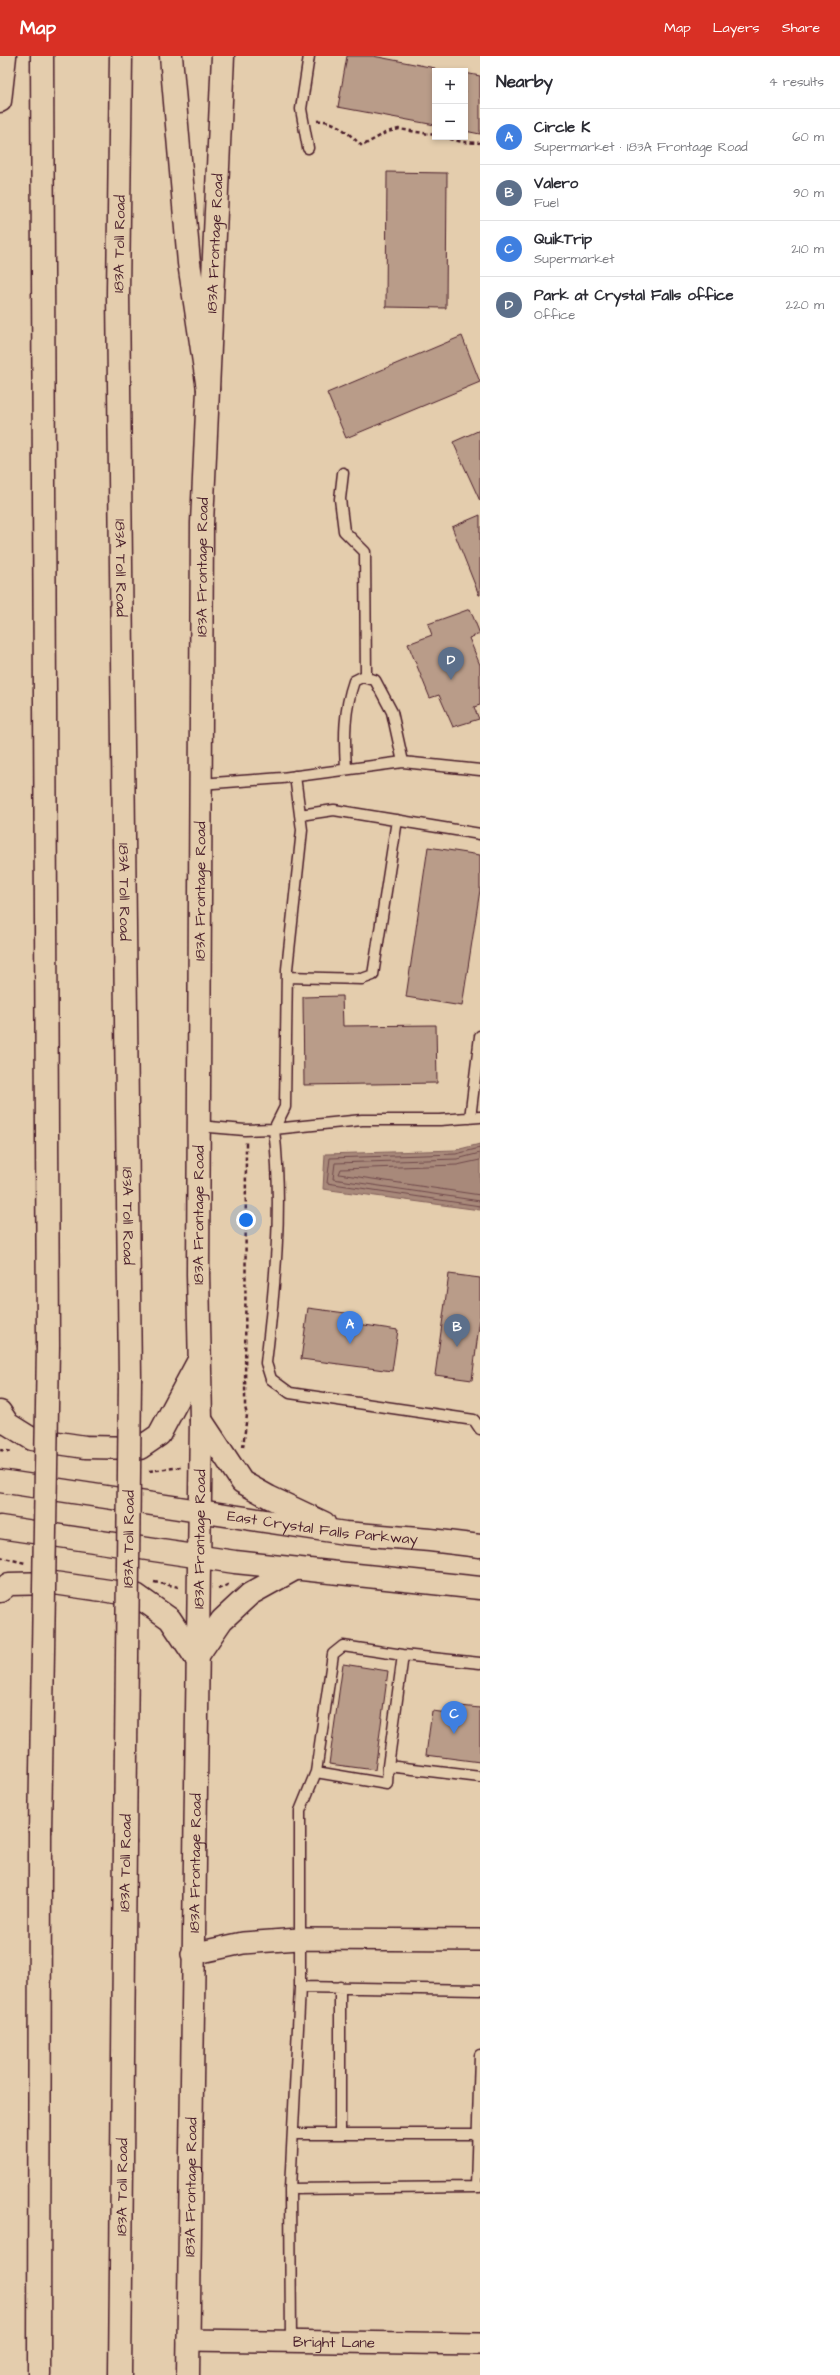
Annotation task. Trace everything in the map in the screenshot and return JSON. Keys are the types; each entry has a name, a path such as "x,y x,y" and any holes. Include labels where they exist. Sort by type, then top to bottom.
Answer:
{"main road":[{"path":"0,101 5,56"},
{"path":"38,2375 40,1834 48,1346 42,56"},
{"name":"183A Toll Road","path":"120,2375 130,1379 118,294 121,56"},
{"path":"172,56 189,263 208,389"},
{"name":"183A Frontage Road","path":"188,2375 192,1954 200,1420 198,1126 202,523 223,56"},
{"path":"0,1412 8,1424 32,1439 84,1447 140,1448 159,1435 180,1400 199,1360"},
{"path":"200,1420 242,1482 269,1497 345,1533"},
{"name":"East Crystal Falls Parkway","path":"0,1481 345,1533 480,1546"},
{"path":"0,1527 295,1569 480,1588"},
{"path":"0,1591 9,1584 54,1583 136,1595 170,1619 196,1658 222,1620 250,1594 295,1569"}],"street":[{"path":"192,1954 243,1943 300,1939 480,1940"},
{"name":"Bright Lane","path":"188,2340 480,2344"}],"lane":[{"path":"308,148 301,109 309,56"},
{"path":"343,473 340,499 344,531 365,552 366,676"},
{"path":"346,768 344,736 348,700 354,681 366,676 375,680 392,712 403,762"},
{"path":"200,784 296,776 346,768 403,762 480,770"},
{"path":"296,776 302,830 286,977 285,1107 274,1129 279,1172 277,1260 266,1362 271,1379 290,1393 474,1420 480,1429"},
{"path":"300,815 334,810 480,834"},
{"path":"286,977 362,979 373,975 397,820"},
{"path":"198,1126 245,1130 274,1129 362,1120 440,1120 475,1117 480,1036"},
{"path":"291,2342 290,2189 300,1987 300,1811 316,1772 333,1654 344,1646 404,1655 480,1663"},
{"path":"316,1772 387,1784 388,1766 404,1655"},
{"path":"388,1766 480,1777"},
{"path":"300,1987 480,1990"},
{"path":"340,1987 340,2134"},
{"path":"290,2189 478,2187 477,2134 480,2055"},
{"path":"293,2134 477,2134"}],"path":[{"path":"304,123 326,120 348,133 362,146 386,132 399,129 432,134"},
{"path":"454,140 480,143"},
{"path":"242,1450 247,1415 245,1407 245,1130"}],"water":[{"path":"480,1144 480,1210 323,1189 325,1154 456,1150"}],"building":[{"path":"347,56 373,56 435,68 432,68 432,124 338,107"},
{"path":"468,74 480,76 480,134 468,132"},
{"path":"387,172 447,173 446,308 386,307"},
{"path":"462,336 480,382 346,438 327,393"},
{"path":"480,430 480,501 453,442"},
{"path":"480,515 480,595 479,595 452,527"},
{"path":"470,609 480,634 469,638 480,665 480,705 474,707 479,719 453,727 439,695 430,698 408,644 432,635 428,624"},
{"path":"428,847 480,855 480,890 462,1006 406,997"},
{"path":"342,996 343,1026 436,1025 437,1083 304,1085 303,997"},
{"path":"449,1274 480,1278 480,1318 472,1380 435,1375"},
{"path":"308,1308 353,1314 351,1323 398,1330 392,1371 301,1359"},
{"path":"343,1664 388,1671 375,1770 329,1764"},
{"path":"450,1705 480,1708 480,1762 426,1755 432,1711 448,1713"}],"place":[{"name":"Park at Crystal Falls office","path":"451,680"},
{"name":"Circle K","path":"350,1344"},
{"name":"Valero","path":"457,1347"},
{"name":"QuikTrip","path":"454,1734"}]}
